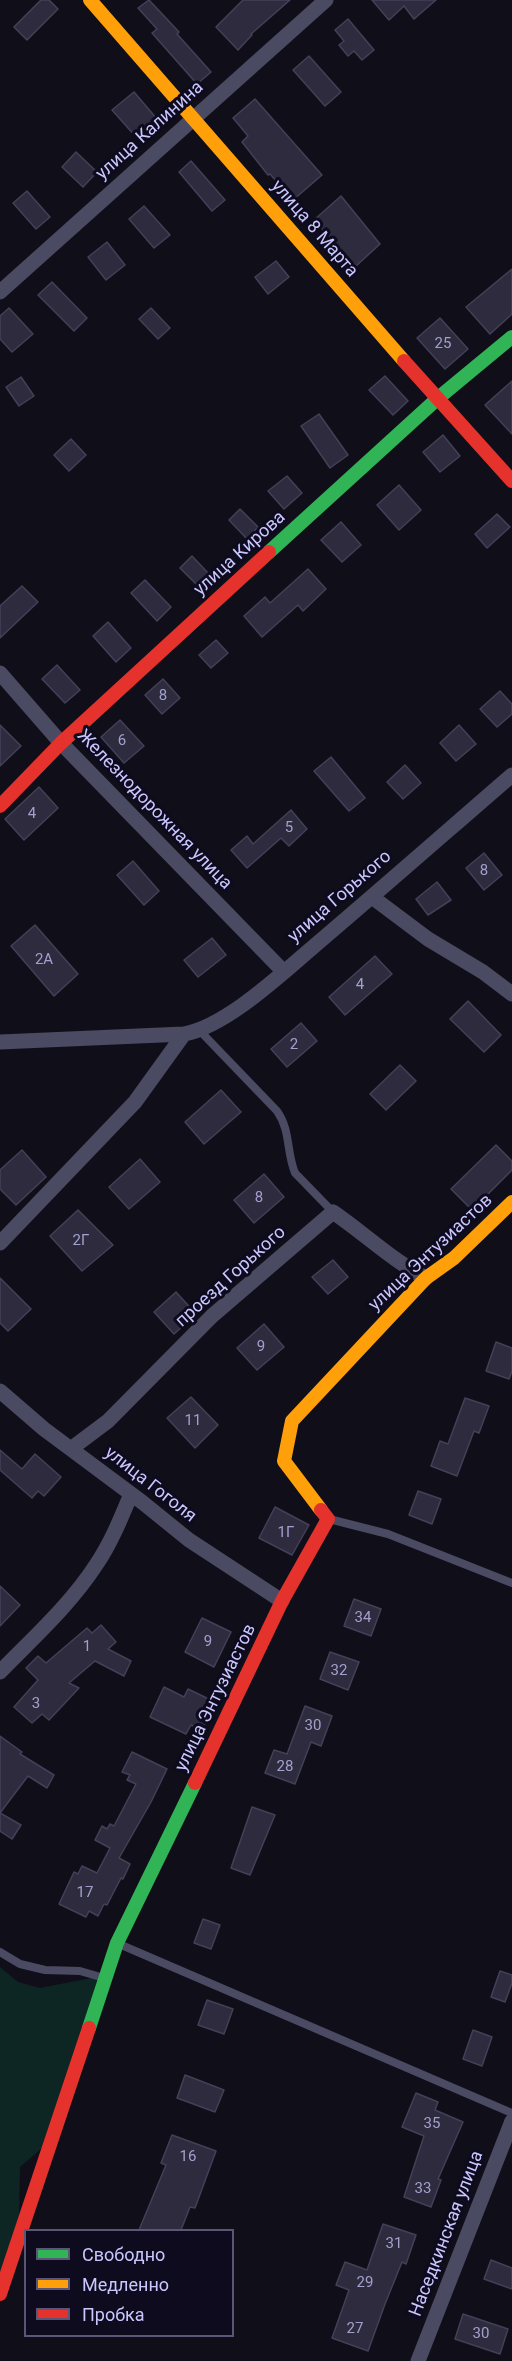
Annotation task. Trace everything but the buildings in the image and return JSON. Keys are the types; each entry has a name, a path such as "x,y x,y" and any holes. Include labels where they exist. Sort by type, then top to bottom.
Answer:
{"street":[{"name":"улица 8 Марта","path":"90,0 437,399 512,481"},
{"name":"улица Калинина","path":"0,292 326,0"},
{"name":"улица Кирова","path":"0,806 61,743 437,399 512,337"},
{"name":"Железнодорожная улица","path":"0,673 61,743 284,972"},
{"name":"улица Горького","path":"0,1042 184,1034 200,1031 241,1005 284,972 512,775"},
{"path":"372,897 428,939 483,972 512,994"},
{"path":"0,1243 135,1102 184,1034"},
{"name":"улица Энтузиастов","path":"0,2294 117,1943 282,1601 328,1519 284,1461 292,1421 426,1278 454,1258 512,1202"},
{"path":"333,1212 366,1234 403,1266 426,1278"},
{"name":"проезд Горького","path":"72,1449 108,1421 212,1316 333,1212"},
{"name":"улица Гоголя","path":"0,1391 44,1429 189,1540 282,1601"},
{"path":"0,1672 65,1606 96,1565 117,1528 131,1494"},
{"name":"Наседкинская улица","path":"418,2361 512,2121"}],"lane":[{"path":"200,1031 277,1111 285,1122 291,1165 295,1173 333,1212"},
{"path":"328,1519 388,1534 512,1583"},
{"path":"117,1943 512,2113"},
{"path":"0,1952 20,1964 45,1970 80,1971 105,1979"}],"green space":[{"path":"0,1967 18,1982 40,1988 112,1974 42,2148 20,2167 19,2222 0,2295"}],"traffic: fast":[{"path":"269,552 437,399 512,337"},
{"path":"89,2028 117,1943 195,1783"}],"traffic: slow":[{"path":"90,0 404,361"},
{"path":"321,1510 284,1461 292,1421 426,1278 454,1258 512,1202"}],"traffic: jam":[{"path":"404,361 512,481"},
{"path":"0,806 61,743 269,552"},
{"path":"195,1783 282,1601 328,1519 321,1510"},
{"path":"0,2294 89,2028"}]}
